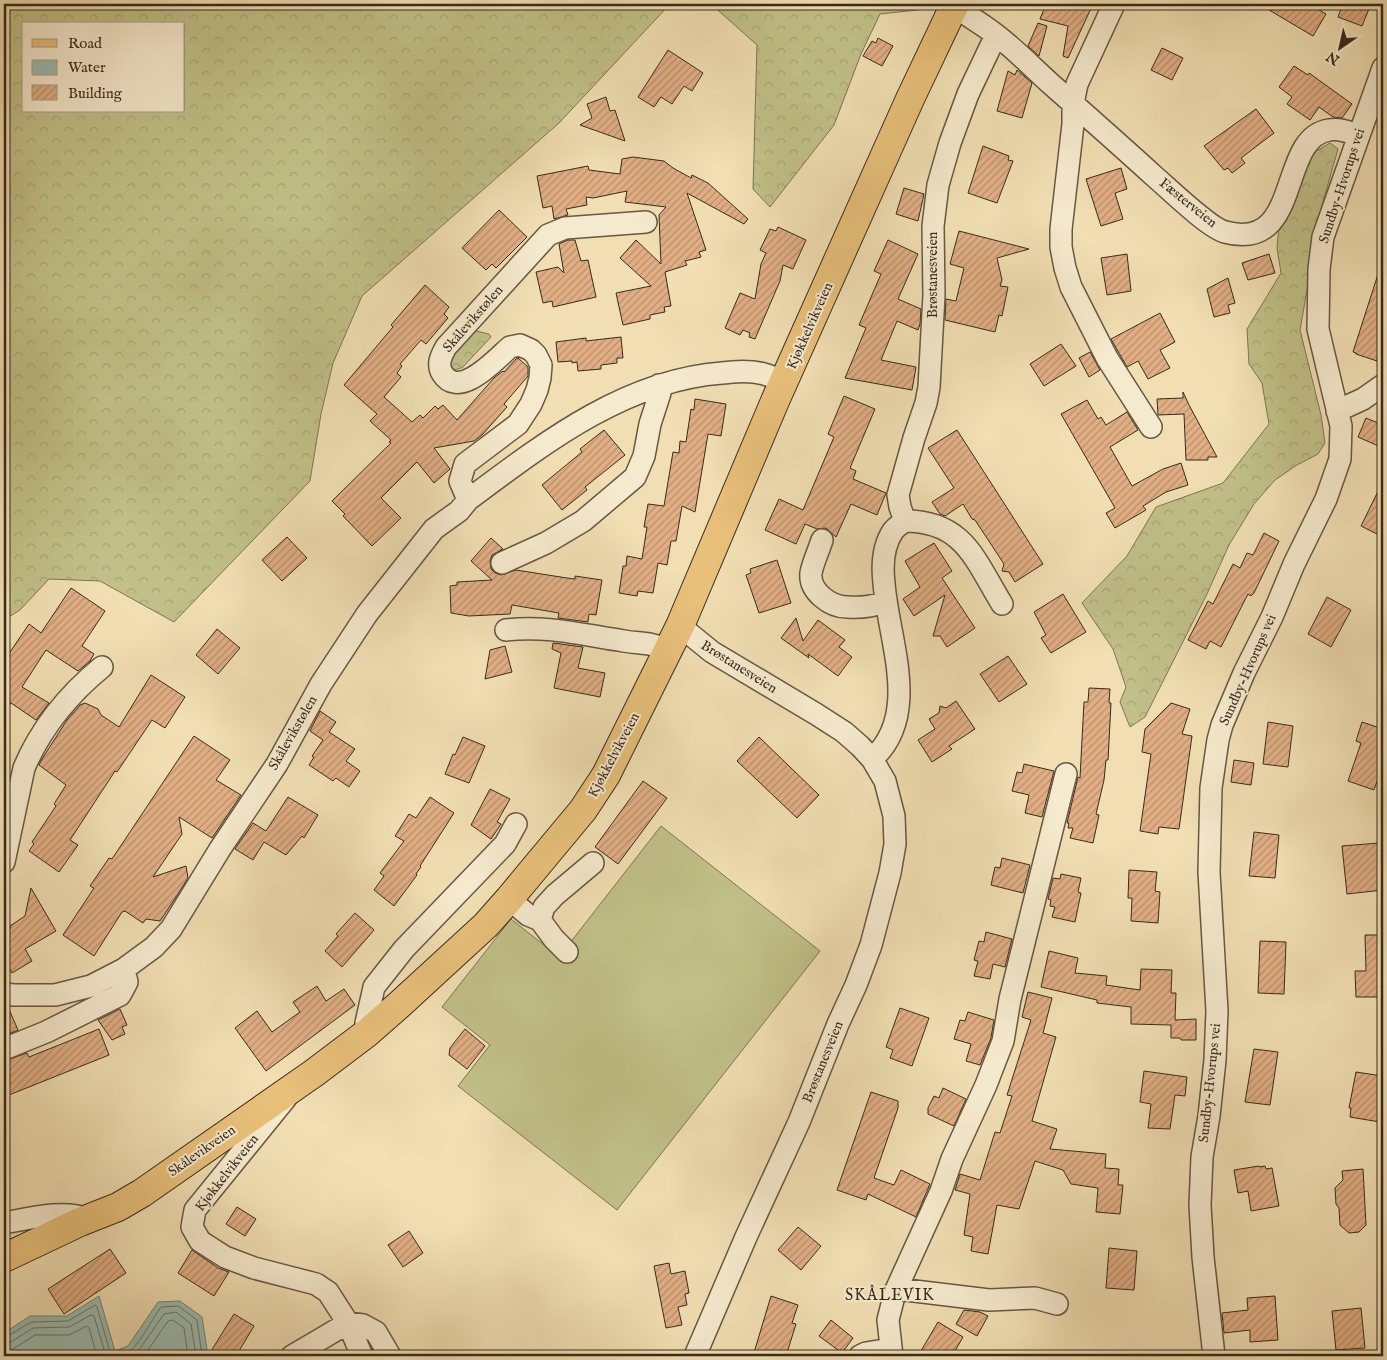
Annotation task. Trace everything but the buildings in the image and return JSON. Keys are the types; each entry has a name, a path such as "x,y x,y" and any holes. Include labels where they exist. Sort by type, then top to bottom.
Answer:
{"main road":[{"name":"Kjøkkelvikveien","path":"306,1079 367,1033 422,986 486,925 583,810 601,782 680,626 775,402 906,108 955,5"},
{"name":"Skålevikveien","path":"4,1258 86,1219 118,1207 142,1193 306,1079"}],"street":[{"path":"1114,4 1077,84 1073,104 1073,124 1061,229 1061,247 1064,268 1071,287 1107,358 1151,427"},
{"name":"Fæsterveien","path":"955,5 996,35 1171,190 1211,224 1224,232 1244,234 1260,232 1272,222 1287,192 1299,158 1307,144 1317,134 1330,129 1343,130 1358,135"},
{"name":"Brøstanesveien","path":"905,521 898,495 930,388 934,295 933,226 938,185 950,143 968,94 996,35"},
{"name":"Sundby-Hvorups vei","path":"1214,1356 1203,1257 1200,1205 1202,1158 1210,1116 1216,1038 1217,1003 1208,872 1211,788 1216,749 1222,725 1244,673 1272,616 1294,564 1326,500 1340,459 1341,426 1318,329 1318,269 1323,237 1383,68"},
{"name":"Skålevikstølen","path":"468,500 460,481 465,464 518,424 531,404 540,378 541,365 531,350 515,345 510,347 479,374 469,380 455,383 445,379 440,370 440,358 446,347 548,235 565,228 578,226 646,222"},
{"name":"Skålevikstølen","path":"4,994 55,995 91,986 124,969 154,947 171,929 220,849 277,764 321,684 367,614 434,529 458,511 468,500 537,449 573,426 632,395 659,385 701,374 744,371 763,373 785,382"},
{"path":"1337,411 1363,399 1383,384"},
{"path":"502,563 546,543 583,521 634,476 644,456 650,424 660,393 659,385"},
{"path":"872,759 888,741 899,708 898,676 885,602 883,568 886,545 894,530 905,521 922,521 938,525 954,534 968,549 1002,604"},
{"path":"822,540 811,574 813,587 816,592 832,603 846,608 878,605 885,602"},
{"name":"Brøstanesveien","path":"680,626 712,652 844,732 872,759 885,781 894,816 895,844 882,907 871,945 856,985 838,1024 799,1122 746,1237 695,1356"},
{"path":"506,630 520,628 562,630 626,642 655,644 668,650"},
{"path":"4,862 24,768 30,753 48,725 80,686 102,667"},
{"path":"860,1356 866,1353 891,1352 888,1320 894,1292 941,1192 952,1159 986,1085 1003,1041 1010,999 1066,774"},
{"path":"367,1033 366,1023 374,987 404,949 504,844 516,824"},
{"path":"540,920 544,907 593,862"},
{"path":"509,899 528,916 540,920 554,939 567,952"},
{"path":"4,1049 46,1032 120,995 127,982 124,969"},
{"name":"Kjøkkelvikveien","path":"306,1079 195,1210 192,1227 200,1240 225,1257 254,1268 316,1284 328,1292 348,1323 362,1356"},
{"name":"Skålevikveien","path":"4,1223 51,1216 78,1215 86,1219"},
{"path":"894,1292 906,1290 988,1300 1035,1298 1057,1304"},
{"path":"292,1356 348,1323 363,1325 376,1332 390,1356"}],"green space":[{"path":"4,4 670,4 559,123 362,296 333,363 321,414 310,481 174,622 100,581 49,579 20,610 4,620"},
{"path":"711,4 955,4 954,6 880,14 861,54 834,125 770,207 753,189 757,45"},
{"path":"1330,143 1338,149 1322,205 1300,330 1321,415 1325,443 1318,454 1275,480 1254,504 1229,545 1207,594 1145,717 1130,727 1120,702 1126,687 1113,649 1082,603 1127,556 1156,507 1223,483 1269,424 1262,383 1249,364 1247,329 1281,273 1277,248 1279,226 1308,156"},
{"path":"476,331 489,334 491,337 463,367 452,368 449,365 449,357"},
{"path":"661,826 820,951 617,1210 458,1086 490,1045 442,1007 511,919 559,957"}],"water":[{"path":"99,1296 115,1351 128,1346 158,1302 180,1301 202,1317 208,1356 4,1356 4,1333 30,1316 67,1316"}],"district":[{"name":"SKÅLEVIK","path":"890,1296"}]}
